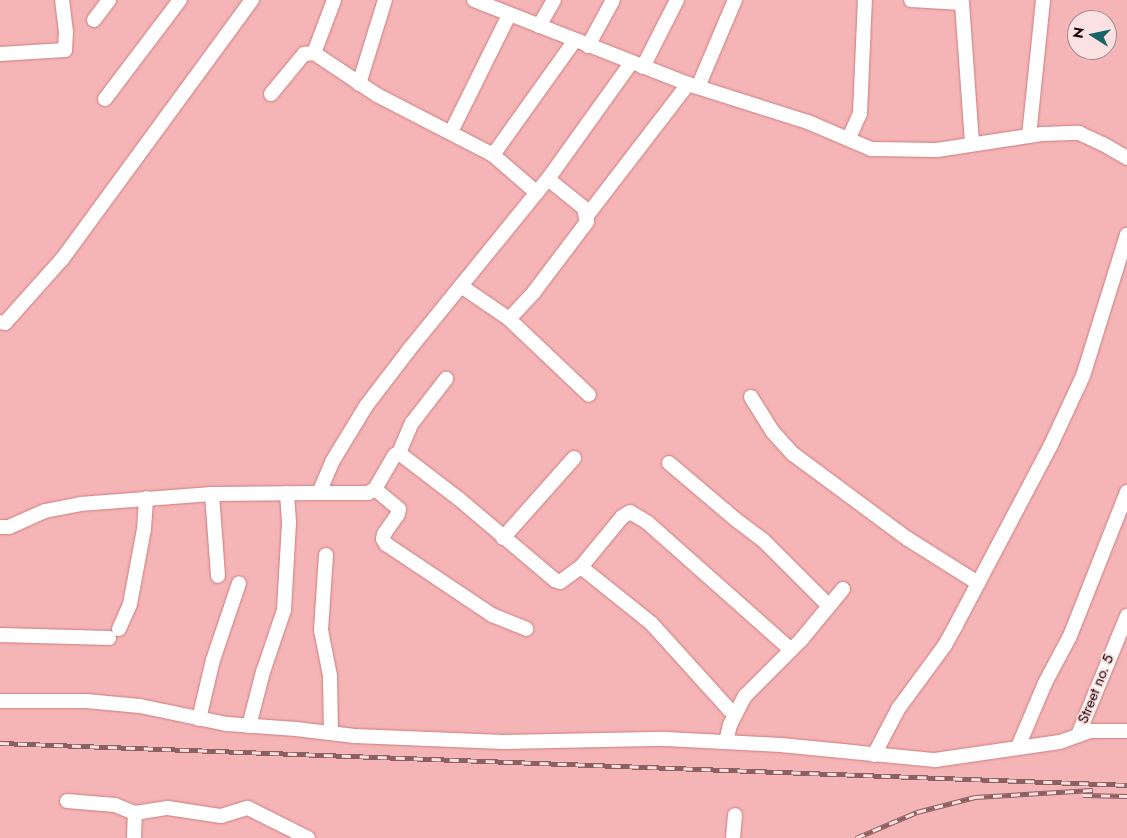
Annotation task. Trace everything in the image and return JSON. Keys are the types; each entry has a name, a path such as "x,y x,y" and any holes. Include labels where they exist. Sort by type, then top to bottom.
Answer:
{"street":[{"path":"0,54 66,50 62,0"},
{"path":"94,20 109,0"},
{"path":"105,99 180,0"},
{"path":"0,322 5,323 63,258 252,0"},
{"path":"314,53 334,0"},
{"path":"359,84 385,0"},
{"path":"474,0 637,65 693,86 808,122 871,149 938,150 1029,136 1079,133 1127,158"},
{"path":"539,26 554,0"},
{"path":"588,46 613,0"},
{"path":"319,493 332,462 366,406 637,65 677,0"},
{"path":"586,217 693,86 735,0"},
{"path":"849,138 860,113 865,0"},
{"path":"911,0 962,3 972,144"},
{"path":"1029,136 1043,0"},
{"path":"452,132 509,14"},
{"path":"493,155 575,40"},
{"path":"271,94 304,54 314,53 359,84 493,155 537,193"},
{"path":"509,319 534,292 587,222 584,208 548,179"},
{"path":"874,755 898,709 945,645 1021,505 1083,376 1127,235"},
{"path":"461,286 509,319 589,396"},
{"path":"0,527 9,526 45,511 80,504 212,494 368,493 374,489 395,454 399,454 412,423 446,379"},
{"path":"751,397 772,431 793,454 908,539 978,582"},
{"path":"399,454 459,499 555,580 560,582 581,567 622,517 630,512 637,514 791,650"},
{"path":"504,538 574,458"},
{"path":"669,463 763,540 829,606"},
{"path":"374,489 398,509 398,514 384,534 383,539 386,544 492,615 526,629"},
{"path":"1018,748 1045,684 1070,636 1127,492"},
{"path":"248,726 263,672 284,610 289,522 287,493"},
{"path":"212,494 218,576"},
{"path":"0,635 114,634 130,604 144,529 146,498"},
{"path":"326,555 321,630 330,676 331,733"},
{"path":"581,567 651,623 734,715"},
{"path":"199,719 213,660 239,583"},
{"path":"726,742 734,715 745,696 791,650 842,590"},
{"name":"Street no. 5","path":"1078,735 1127,616"},
{"path":"0,701 95,702 140,706 199,719 248,726 355,736 482,742 649,739 726,742 935,760 1060,742 1091,731 1127,731"},
{"path":"67,801 115,805 135,813 168,808 221,816 248,808 301,836"},
{"path":"134,838 135,813"},
{"path":"734,838 735,815"}],"railway":[{"path":"0,743 1127,785"},
{"path":"856,838 917,812 975,797 1093,790"},
{"path":"1083,795 1127,796"}]}
